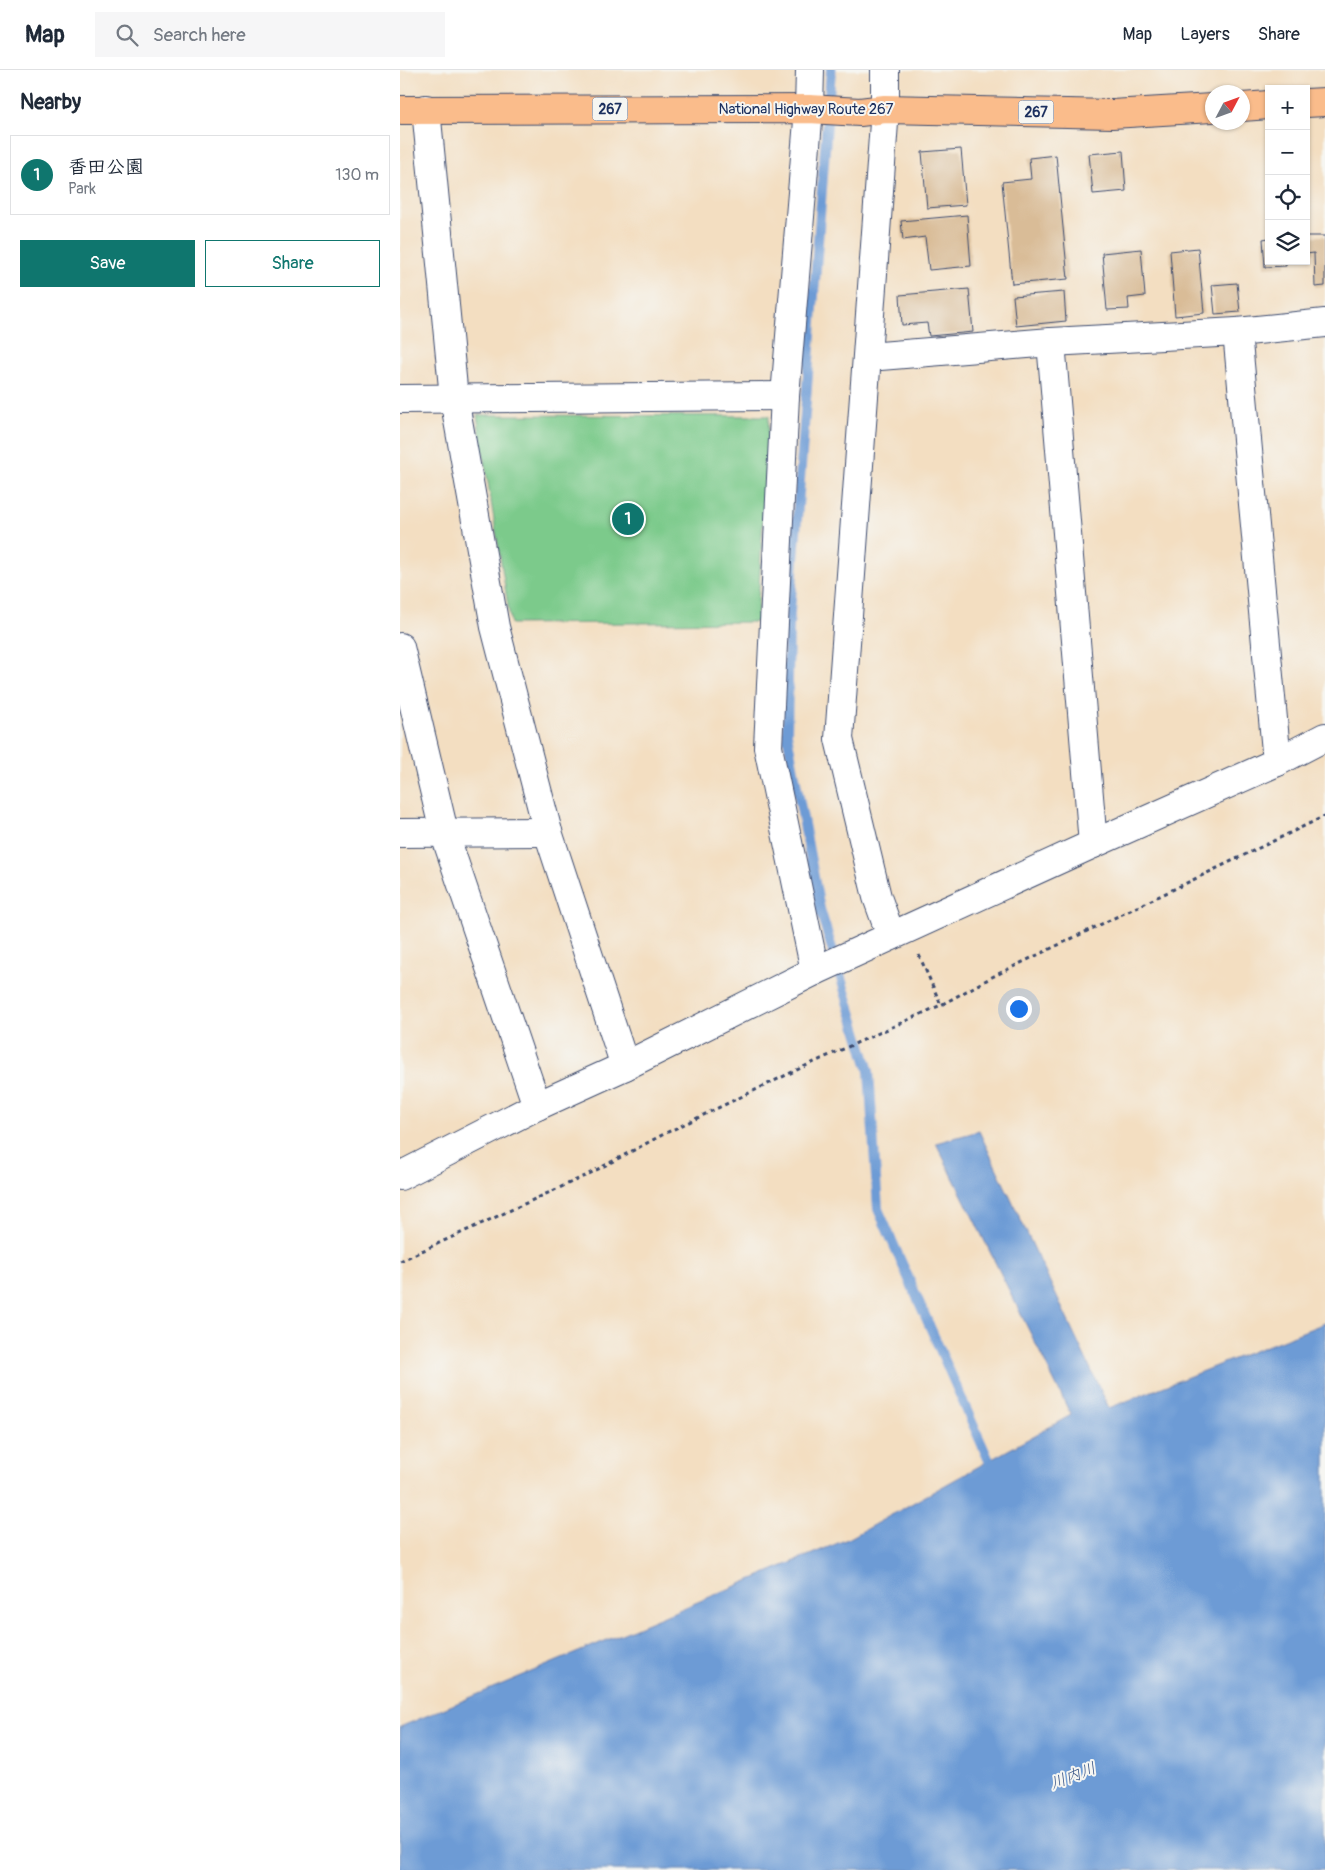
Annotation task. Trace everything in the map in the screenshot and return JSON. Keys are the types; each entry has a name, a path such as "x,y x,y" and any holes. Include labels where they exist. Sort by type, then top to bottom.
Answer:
{"highway":[{"path":"1310,103 1325,102"},
{"path":"1250,106 1265,105"},
{"name":"National Highway Route 267","path":"413,109 872,110 1112,114 1205,108"}],"street":[{"path":"810,70 814,110 786,396 768,747 815,972"},
{"path":"885,70 872,110 868,357 839,739 877,897 899,933"},
{"path":"413,109 454,398 495,628 548,832 625,1066"},
{"path":"868,357 1051,342 1237,332 1325,323"},
{"path":"1237,332 1277,762"},
{"path":"1051,342 1093,844"},
{"path":"400,399 786,396"},
{"path":"400,647 444,832 537,1106"},
{"path":"400,1176 537,1106 625,1066 815,972 1277,762 1325,737"},
{"path":"400,833 548,832"}],"path":[{"path":"400,1261 585,1176 801,1068 940,1005 992,977 1325,816"},
{"path":"899,933 940,1005"}],"green space":[{"path":"477,415 769,416 757,622 511,624"}],"water":[{"name":"川内川","path":"979,1131 1109,1408 1325,1323 1325,1870 400,1870 400,1727 850,1538 1071,1415 936,1143"}],"building":[{"path":"961,149 966,205 927,208 922,152"},
{"path":"1123,151 1126,191 1093,194 1089,154"},
{"path":"1056,155 1068,279 1012,284 1002,182 1031,179 1029,158"},
{"path":"967,215 971,266 929,270 925,237 903,240 901,221"},
{"path":"1310,236 1325,236 1325,286 1315,287 1314,253 1310,254"},
{"path":"1263,239 1265,239 1265,265 1286,266 1265,267"},
{"path":"1198,248 1204,313 1175,316 1170,251"},
{"path":"1141,249 1145,296 1128,298 1129,309 1107,310 1102,253"},
{"path":"1237,283 1240,312 1215,314 1212,285"},
{"path":"969,289 973,332 929,336 927,323 902,325 900,295"},
{"path":"1064,292 1066,321 1016,326 1013,296"}],"waterway":[{"path":"831,70 789,625 787,734 820,909 869,1071 878,1209 994,1472"}],"place":[{"name":"香田公園","path":"628,519"}]}
